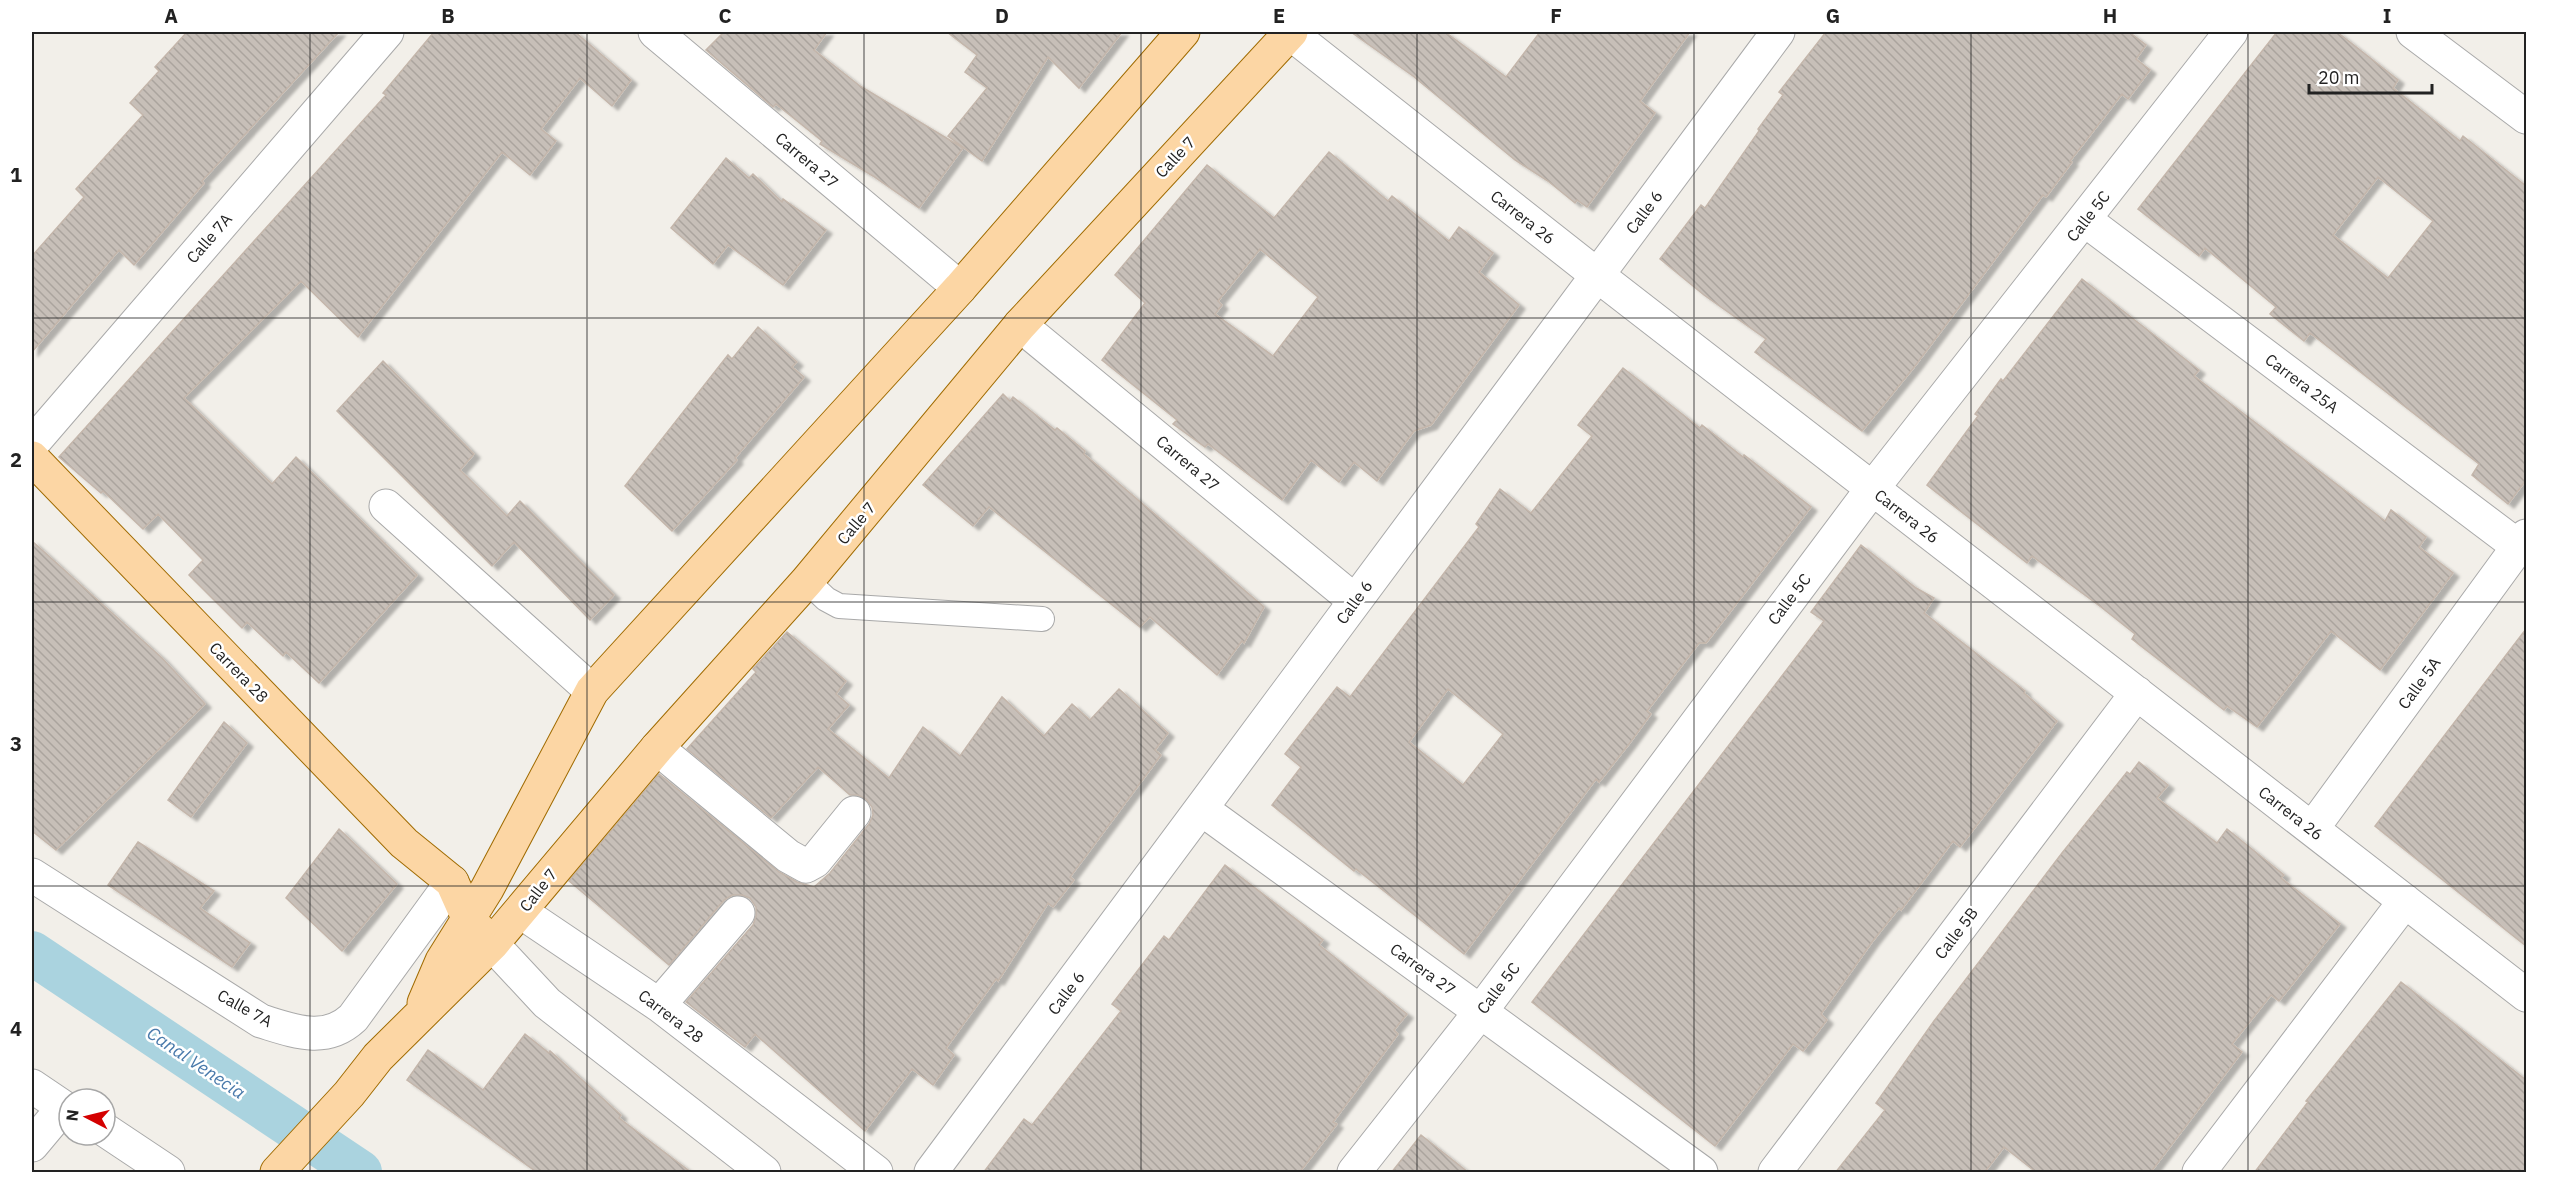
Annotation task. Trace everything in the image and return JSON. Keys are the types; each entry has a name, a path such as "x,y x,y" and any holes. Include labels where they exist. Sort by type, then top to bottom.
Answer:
{"main road":[{"name":"Calle 7","path":"420,1013 442,961 487,889 592,692 960,288 1183,32"},
{"name":"Calle 7","path":"277,1173 350,1094 378,1057 420,1013 492,945 657,748 807,581 1020,325 1290,32"},
{"name":"Carrera 28","path":"32,458 404,843 452,882 469,920 492,945"},
{"name":"Carrera 28","path":"452,882 487,889 521,912"}],"street":[{"name":"Calle 7A","path":"32,444 387,32"},
{"name":"Carrera 27","path":"655,32 960,288"},
{"name":"Carrera 26","path":"1290,32 1597,275 2526,995"},
{"name":"Calle 6","path":"932,1173 1778,32"},
{"name":"Calle 5C","path":"1354,1173 1481,1011 1872,489 2232,32"},
{"path":"2413,32 2526,117"},
{"name":"Carrera 25A","path":"2085,220 2523,542"},
{"name":"Carrera 27","path":"1020,325 1355,601"},
{"path":"386,506 592,692"},
{"name":"Calle 5A","path":"2312,829 2523,542"},
{"name":"Calle 5B","path":"1775,1173 2137,693"},
{"path":"657,748 789,856 806,866 815,861 854,813"},
{"name":"Carrera 27","path":"1203,810 1701,1173"},
{"name":"Calle 7A","path":"32,875 261,1021 303,1034 330,1033 343,1027"},
{"path":"378,1057 343,1027 353,1018 452,882"},
{"path":"2199,1173 2405,901"},
{"name":"Carrera 28","path":"521,912 659,1005 876,1173"},
{"path":"659,1005 738,913"},
{"name":"Carrera 28","path":"492,945 547,1003 764,1173"},
{"path":"32,1086 57,1103"},
{"path":"32,1145 57,1119"},
{"path":"117,1138 168,1173"}],"lane":[{"path":"807,581 826,599 839,606 1042,619"}],"building":[{"path":"187,32 339,32 202,181 204,183 134,265 119,250 32,352 32,256 84,197 76,189 143,115 130,103 159,71 155,67"},
{"path":"434,32 575,32 631,80 612,106 580,78 541,129 556,141 530,175 502,152 358,337 301,281 184,398 272,484 296,457 417,575 319,683 286,652 283,656 247,622 242,628 189,575 203,560 158,514 143,529 103,491 101,493 59,457 386,95 383,93"},
{"path":"724,32 827,32 814,50 860,86 963,148 919,208 873,176 820,144 822,141 776,104 773,107 706,50"},
{"path":"947,32 1122,32 1079,88 1048,57 982,161 948,136 987,88 965,72 977,55"},
{"path":"1351,32 1445,32 1506,77 1540,32 1690,32 1640,101 1655,113 1587,207 1577,200 1575,203 1548,181 1515,160 1413,76"},
{"path":"1826,32 2129,32 2146,45 2136,59 2150,70 2128,99 2122,94 2070,161 2072,162 2046,197 2043,195 1915,366 1862,431 1755,352 1766,339 1704,295 1660,259 1701,205 1705,208 1783,95 1779,92"},
{"path":"2277,32 2337,32 2398,80 2393,88 2460,141 2463,136 2526,186 2526,480 2508,504 2472,475 2479,464 2310,333 2304,341 2270,314 2276,307 2205,248 2199,256 2138,209","holes":["2378,177 2433,221 2388,278 2333,235"]},
{"path":"1329,152 1388,201 1392,196 1449,241 1459,227 1493,253 1479,272 1519,305 1431,425 1414,431 1377,481 1354,462 1339,482 1311,460 1282,500 1208,444 1205,447 1173,424 1177,420 1102,360 1145,303 1115,275 1207,165 1274,218","holes":["1260,249 1318,297 1273,356 1215,314 1222,305 1218,301"]},
{"path":"726,158 749,178 753,174 782,202 783,199 826,230 783,285 728,245 713,264 671,228"},
{"path":"2082,279 2199,370 2194,376 2385,521 2391,510 2426,537 2419,547 2453,573 2380,670 2331,631 2257,727 2227,706 2224,710 2132,639 2135,634 2101,607 2032,556 2027,563 1927,485 1978,416 1975,414 2001,379 2003,381"},
{"path":"758,327 797,362 792,367 804,377 735,458 737,460 672,531 625,486 728,355 732,359"},
{"path":"383,361 474,454 460,470 507,516 520,501 614,595 590,620 514,542 492,566 337,411"},
{"path":"1623,368 1700,428 1702,425 1811,507 1706,643 1699,643 1647,711 1651,714 1629,744 1599,782 1596,779 1464,954 1356,869 1354,871 1272,805 1301,767 1285,754 1337,687 1350,697 1479,527 1476,524 1500,489 1531,513 1592,436 1578,425","holes":["1448,689 1503,734 1463,785 1409,742"]},
{"path":"1003,394 1010,401 1013,397 1055,430 1057,428 1085,451 1084,454 1264,607 1244,643 1242,641 1217,675 1150,617 1140,627 989,507 973,526 923,485"},
{"path":"32,541 162,658 205,704 56,850 32,831"},
{"path":"1861,545 1916,588 1934,598 1924,613 2025,691 2024,693 2057,721 1960,847 1953,841 1901,910 1899,908 1872,942 1821,1014 1827,1020 1803,1051 1793,1044 1715,1146 1532,1002 1824,621 1811,612"},
{"path":"2526,629 2526,946 2375,826"},
{"path":"787,632 846,681 836,694 849,705 828,729 889,778 923,727 960,756 1002,697 1044,736 1072,704 1090,720 1119,689 1168,733 1155,750 1161,755 1070,877 1074,880 1053,907 1048,903 998,981 996,979 946,1048 954,1055 933,1085 912,1069 865,1131 755,1034 745,1047 686,1002 753,925 756,907 750,898 732,895 724,900 669,965 569,881 659,774 779,872 797,882 814,887 830,873 869,824 873,815 872,807 866,799 858,795 850,795 818,767 771,818 687,749 756,672 753,669"},
{"path":"224,722 247,743 191,817 168,800"},
{"path":"2139,762 2168,785 2157,798 2217,843 2227,829 2284,875 2281,878 2340,924 2279,1001 2271,995 2232,1044 2242,1052 2150,1173 2037,1173 2004,1147 1984,1173 1835,1173 1885,1110 1876,1103 1934,1021 2062,853 2127,772 2130,774"},
{"path":"339,829 397,884 342,951 286,898"},
{"path":"138,842 214,891 200,908 250,943 232,967 108,885"},
{"path":"1225,865 1323,940 1319,945 1407,1014 1394,1030 1398,1034 1333,1122 1337,1124 1299,1173 983,1173 1024,1119 1032,1125 1121,1011 1112,1004 1164,936 1169,940"},
{"path":"2401,982 2526,1080 2526,1173 2254,1173 2308,1102 2306,1101"},
{"path":"525,1034 549,1053 550,1051 621,1115 619,1118 692,1173 538,1173 407,1080 428,1050 483,1090"},
{"path":"1421,1135 1469,1173 1391,1173"}],"waterway":[{"name":"Canal Venecia","path":"32,953 360,1172"}]}
